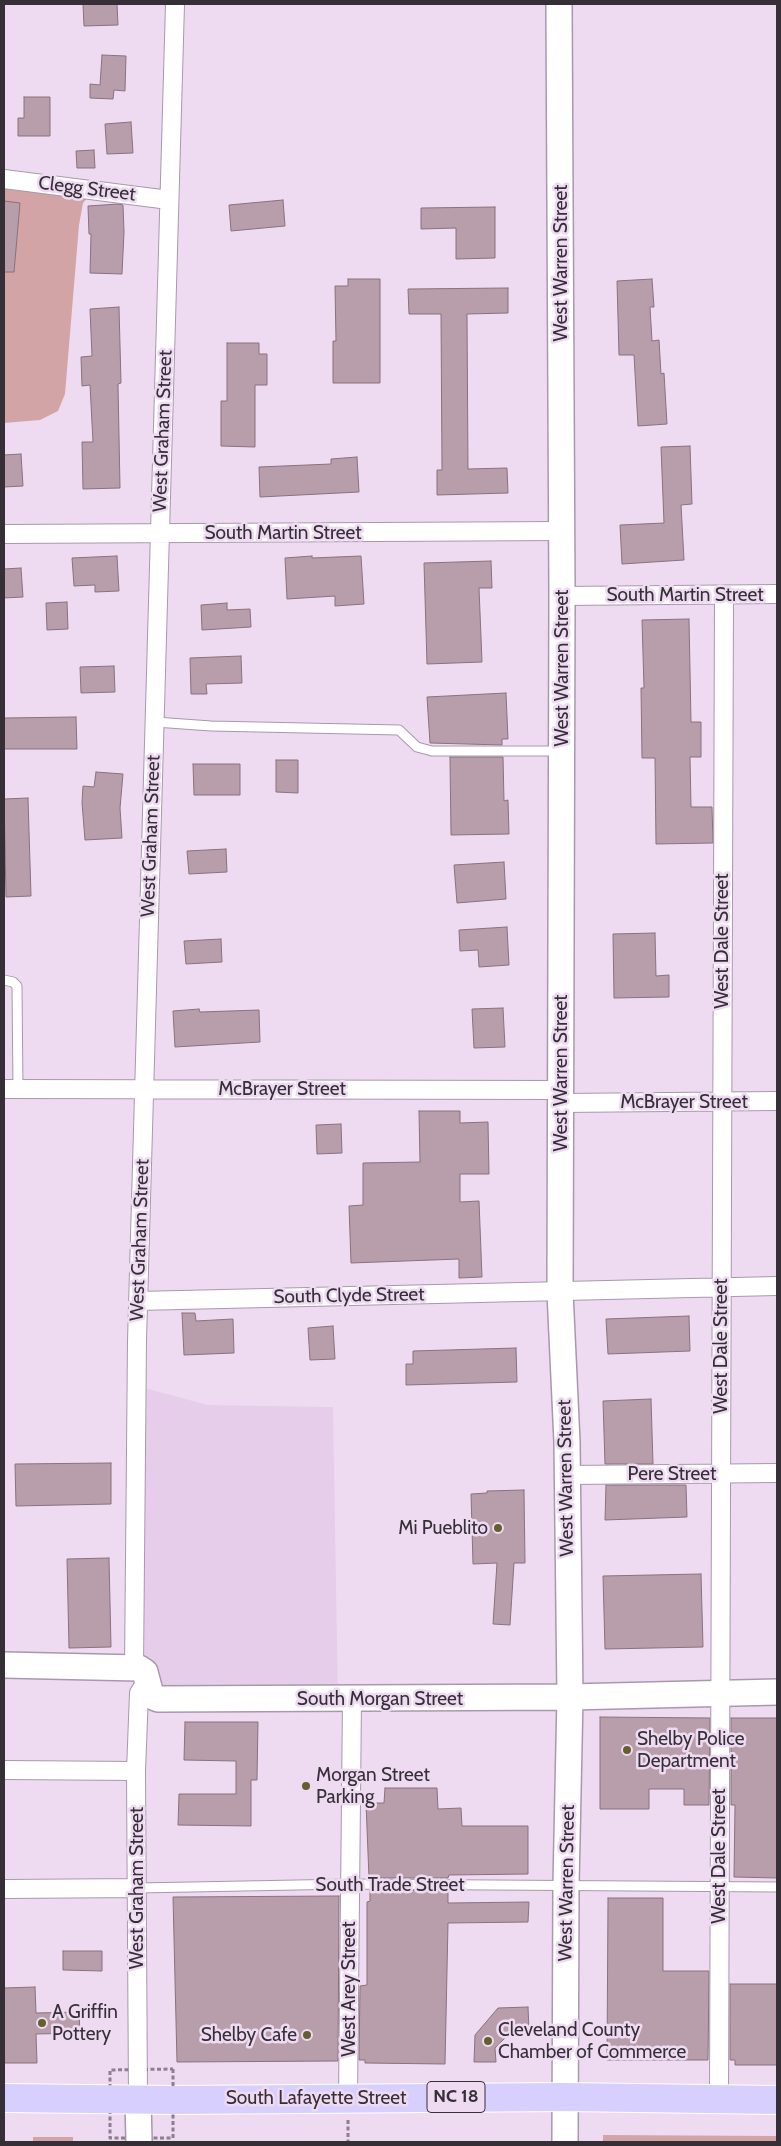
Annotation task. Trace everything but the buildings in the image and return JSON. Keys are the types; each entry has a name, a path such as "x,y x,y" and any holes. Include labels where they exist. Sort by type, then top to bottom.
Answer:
{"main road":[{"name":"West Warren Street","path":"559,4 562,531 560,1292 568,1475 568,1676 570,1697 566,1886 565,2142"},
{"path":"4,1665 141,1673"},
{"name":"South Morgan Street","path":"141,1673 153,1697 158,1700 570,1697 777,1692"},
{"name":"South Lafayette Street","path":"4,2098 719,2098"},
{"name":"NC 18","path":"719,2098 777,2100"},
{"path":"138,2099 139,2142"}],"street":[{"name":"West Graham Street","path":"138,2099 136,1771 141,1673 138,1301 175,4"},
{"name":"Clegg Street","path":"4,179 170,200"},
{"name":"South Martin Street","path":"4,534 562,531"},
{"name":"South Martin Street","path":"562,596 777,594"},
{"name":"West Dale Street","path":"719,2098 724,595"},
{"name":"McBrayer Street","path":"11,1089 144,1089 561,1096 722,1102 777,1101"},
{"name":"South Clyde Street","path":"138,1301 777,1286"},
{"name":"Pere Street","path":"568,1475 777,1474"},
{"name":"West Arey Street","path":"348,2098 352,1699"},
{"path":"4,1770 136,1771"},
{"name":"South Trade Street","path":"4,1889 138,1888"}],"lane":[{"path":"154,722 211,726 399,730 417,747 432,751 562,751"},
{"path":"4,980 13,982 17,986 11,1089"},
{"name":"South Trade Street","path":"138,1888 350,1884 777,1887"}],"shaded area":[{"path":"4,179 94,190 83,203 79,225 65,394 58,411 40,420 4,423"},
{"path":"137,1386 208,1405 333,1407 338,1699 158,1699 143,1670"},
{"path":"603,2135 777,2136 777,2142 603,2142"},
{"path":"33,2137 73,2137 73,2142 33,2142"}],"place":[{"name":"Mi Pueblito","path":"498,1528"},
{"name":"Shelby Police Department","path":"627,1750"},
{"name":"Morgan Street Parking","path":"306,1786"},
{"name":"A Griffin Pottery","path":"42,2023"},
{"name":"Shelby Cafe","path":"307,2035"},
{"name":"Cleveland County Chamber of Commerce","path":"488,2041"}]}
